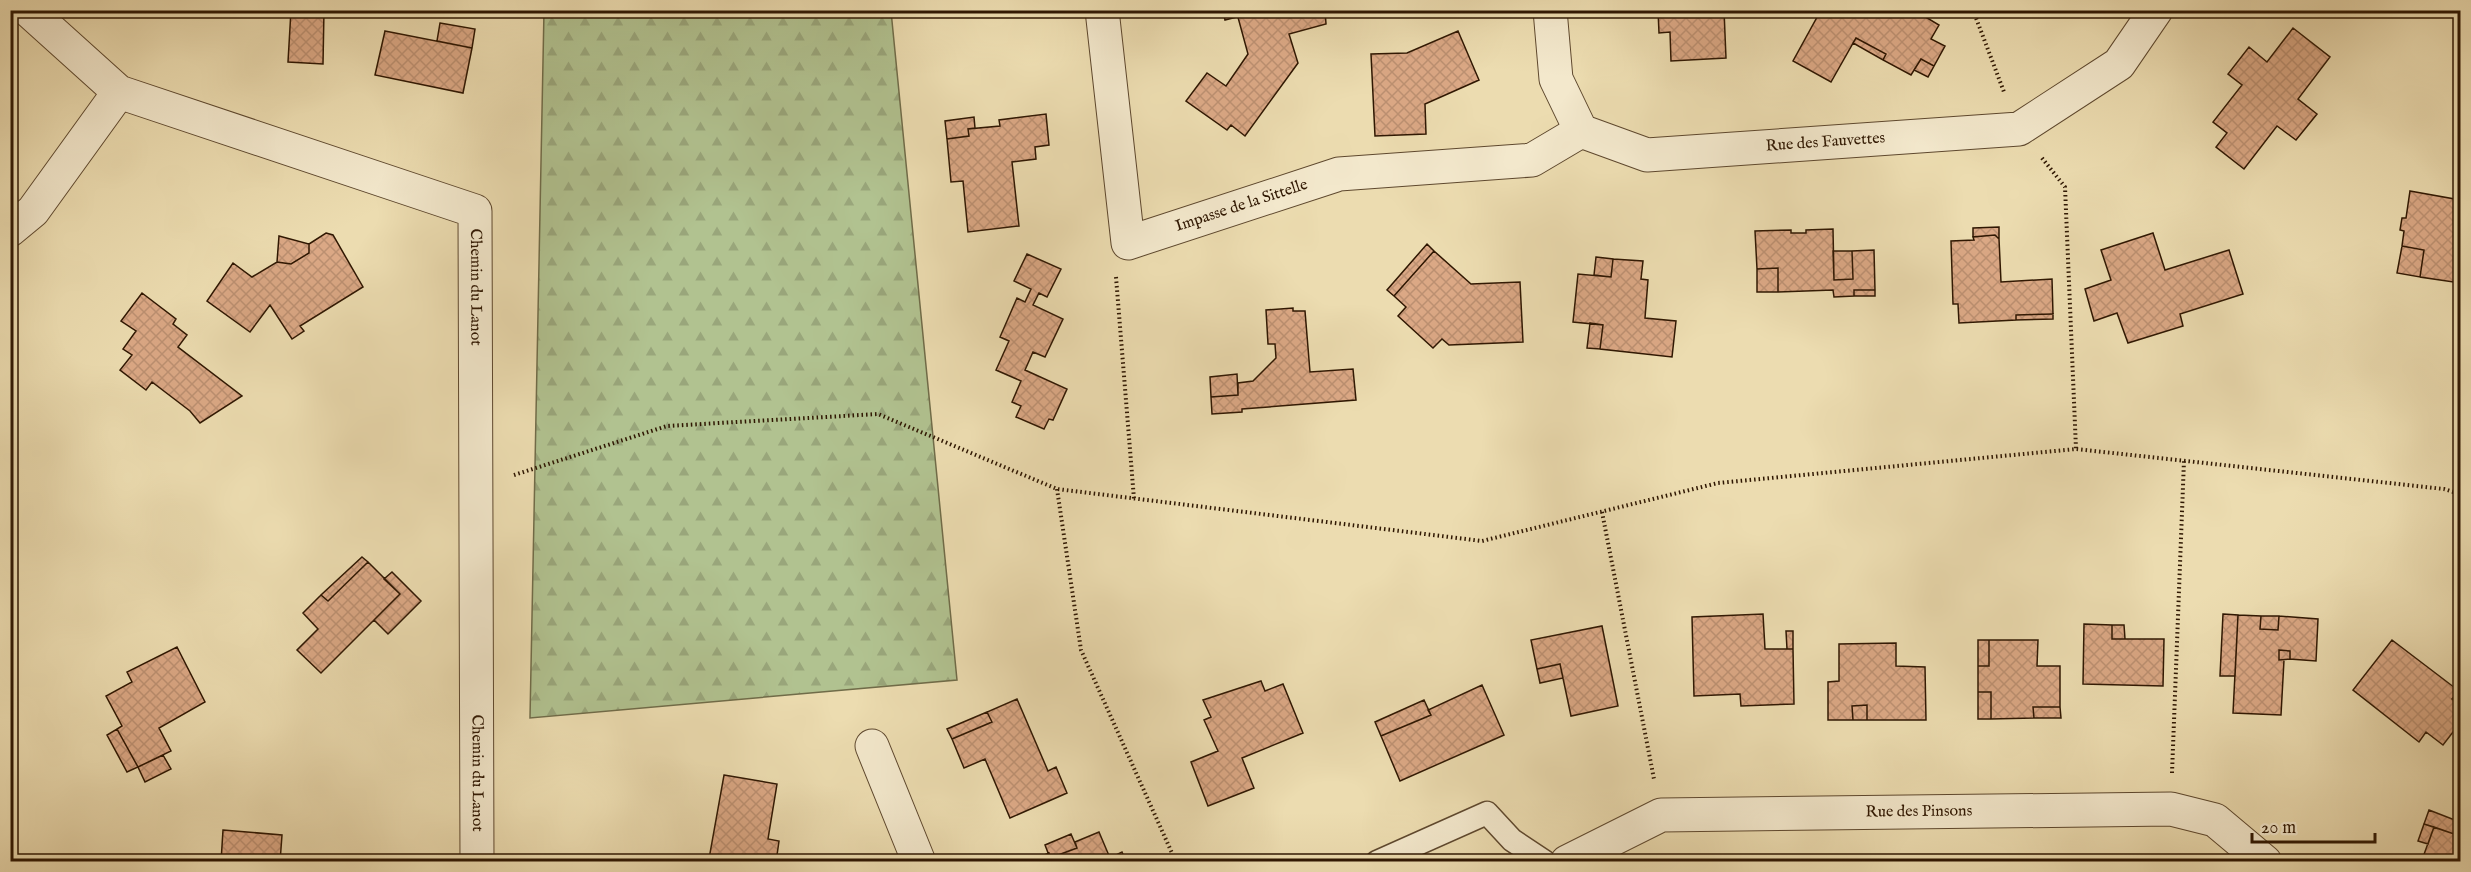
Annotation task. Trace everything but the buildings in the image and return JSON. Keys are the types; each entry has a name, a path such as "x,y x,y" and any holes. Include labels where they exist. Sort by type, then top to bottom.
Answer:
{"street":[{"name":"Chemin du Lanot","path":"28,10 119,92 475,211 477,861"},
{"path":"1102,10 1128,243"},
{"path":"1550,10 1556,80 1581,131"},
{"name":"Rue des Fauvettes","path":"1581,131 1647,155 2019,129 2119,64 2156,10"},
{"path":"10,230 33,211 119,92"},
{"name":"Impasse de la Sittelle","path":"1128,243 1339,174 1532,160 1581,131"},
{"path":"872,746 919,861"},
{"name":"Rue des Pinsons","path":"1567,861 1661,815 2171,809 2215,819 2265,861"}],"lane":[{"path":"1377,861 1487,813 1512,840 1545,861"}],"path":[{"path":"1973,10 2019,129 2065,187 2076,449"},
{"path":"1128,243 1116,268 1134,499"},
{"path":"476,487 667,426 878,414 1057,489 1482,541 1718,483 2076,449 2444,489 2460,494"},
{"path":"2171,809 2184,460"},
{"path":"1057,489 1081,650 1176,861"},
{"path":"1602,512 1661,815"}],"green space":[{"path":"544,11 891,11 957,680 530,718"}]}
